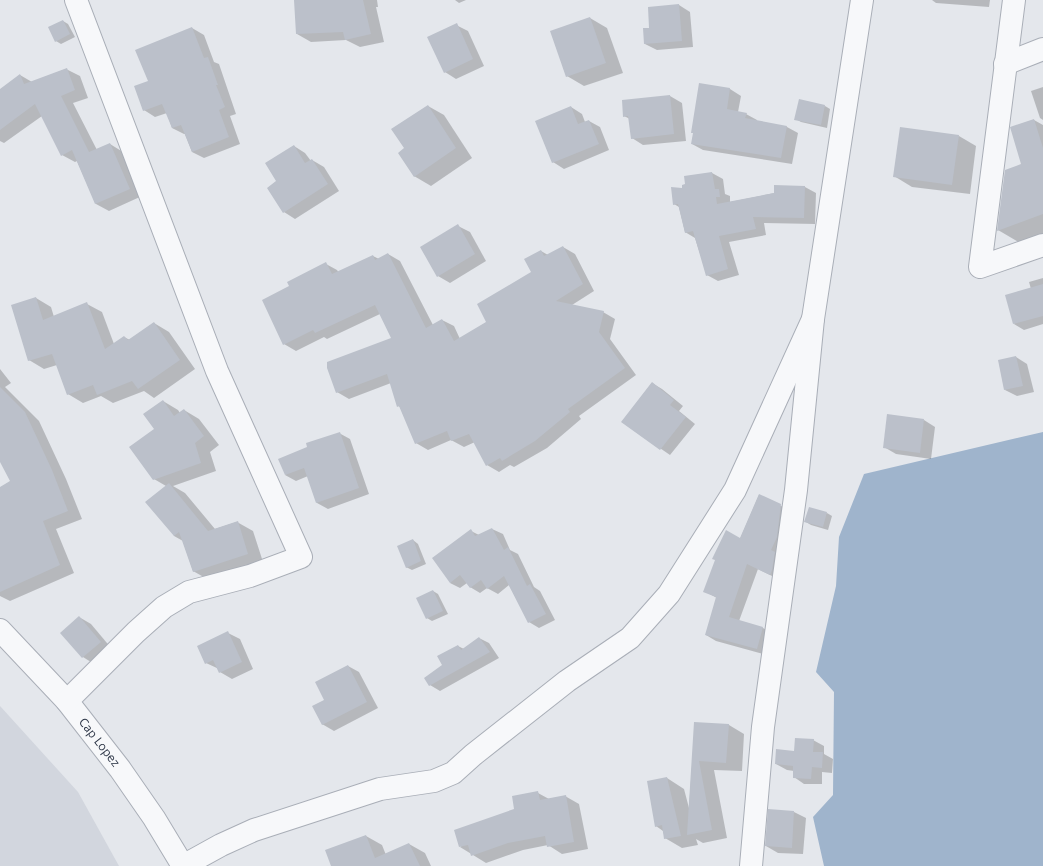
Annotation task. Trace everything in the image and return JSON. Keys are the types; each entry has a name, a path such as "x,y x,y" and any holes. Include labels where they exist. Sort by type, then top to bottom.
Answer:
{"street":[{"path":"67,701 136,632 164,607 189,592 250,576 301,557 217,371 76,0"},
{"path":"751,866 763,727 796,490 813,319 862,0"},
{"path":"1014,0 980,267 1043,245"},
{"path":"1005,64 1043,49"},
{"path":"183,866 221,845 254,830 380,789 434,781 453,773 473,755 567,681 630,638 669,594 735,490 813,319"},
{"name":"Cap Lopez","path":"0,630 67,701 120,769 154,818 183,866"}],"shaded area":[{"path":"0,706 78,792 119,866 0,866"}],"water":[{"path":"1043,432 1043,866 824,866 813,817 833,795 834,692 816,672 836,586 839,537 864,474"}],"building":[{"path":"294,0 363,0 371,34 345,40 343,32 296,34"},
{"path":"679,4 682,41 644,44 643,28 649,28 648,7"},
{"path":"590,17 606,63 566,77 550,31"},
{"path":"63,20 70,34 55,42 48,27"},
{"path":"457,23 473,59 444,73 427,37"},
{"path":"192,27 204,58 208,57 218,85 216,85 225,107 219,110 229,137 192,152 181,125 172,128 162,104 143,111 134,86 148,81 135,50"},
{"path":"67,68 75,90 61,96 89,152 110,143 130,189 95,204 72,150 61,156 35,104 0,130 0,89 20,74 24,84"},
{"path":"699,83 730,88 727,109 747,113 745,118 787,126 781,158 691,144 693,133 691,133"},
{"path":"670,95 674,134 631,139 628,116 623,117 622,100"},
{"path":"799,99 825,105 821,125 794,120"},
{"path":"428,105 456,148 414,177 398,153 404,148 391,129"},
{"path":"571,106 578,124 589,120 599,144 552,163 535,121"},
{"path":"1034,119 1043,148 1043,214 997,231 1005,170 1021,164 1010,127"},
{"path":"900,127 959,135 952,185 893,177"},
{"path":"294,145 305,163 312,159 328,184 283,213 267,188 276,181 265,163"},
{"path":"712,172 715,189 719,189 720,197 716,197 717,204 774,193 774,185 805,186 804,218 753,217 756,229 719,236 728,269 706,276 693,231 685,233 678,204 673,205 671,187 682,188 682,185 685,184 684,176"},
{"path":"458,224 475,254 437,277 420,247"},
{"path":"563,246 583,284 556,301 604,311 599,332 625,368 568,409 570,412 535,441 502,461 500,458 486,466 469,434 451,441 447,431 415,444 399,406 397,407 387,374 336,393 327,368 327,362 391,338 375,305 315,333 313,330 283,345 262,300 289,286 287,282 326,262 332,274 373,255 375,260 388,253 426,328 442,319 454,341 486,322 477,304 531,272 524,259 541,250 544,256"},
{"path":"1043,284 1043,316 1013,324 1005,295"},
{"path":"36,297 43,320 87,302 105,349 124,336 128,340 154,322 180,360 138,389 132,381 97,395 93,385 67,395 52,354 28,361 11,305"},
{"path":"1016,356 1023,386 1004,390 998,360"},
{"path":"652,382 674,400 670,405 686,417 660,450 621,422"},
{"path":"0,387 25,412 52,470 68,511 43,521 60,565 0,592 0,487 10,481 0,462"},
{"path":"163,400 174,416 184,409 204,436 195,443 201,463 153,480 129,447 154,429 143,414"},
{"path":"887,414 924,419 920,453 883,448"},
{"path":"340,432 359,488 316,503 304,468 285,475 278,459 307,447 306,443"},
{"path":"169,483 208,531 238,521 248,554 193,572 179,532 174,536 145,502"},
{"path":"759,494 781,504 777,537 771,550 775,552 772,570 770,575 747,564 729,617 763,627 757,649 705,635 716,597 703,592 715,560 712,559 726,530 740,538"},
{"path":"809,507 827,512 823,527 804,522"},
{"path":"492,528 504,550 508,547 527,586 530,584 546,614 528,623 504,576 487,589 481,580 470,588 460,575 450,583 432,558 471,529 475,536"},
{"path":"413,539 421,561 406,568 397,546"},
{"path":"433,590 443,611 426,619 416,598"},
{"path":"79,616 101,642 82,658 60,633"},
{"path":"228,631 242,662 219,673 213,660 205,664 197,646"},
{"path":"479,637 490,652 429,686 424,678 442,665 437,656 458,645 461,650"},
{"path":"348,665 367,702 322,725 312,706 324,700 315,682"},
{"path":"694,722 729,724 726,763 699,761 712,830 687,835"},
{"path":"795,738 814,739 813,752 823,752 822,768 812,767 811,779 793,778 793,766 775,764 776,749 794,751"},
{"path":"667,777 681,836 664,839 662,825 655,827 647,781"},
{"path":"538,791 540,800 566,795 574,842 547,847 545,836 508,843 471,856 468,845 459,847 454,830 514,809 512,796"},
{"path":"768,809 794,811 792,848 765,846"},
{"path":"366,835 375,858 409,843 420,866 331,866 325,850"}]}
